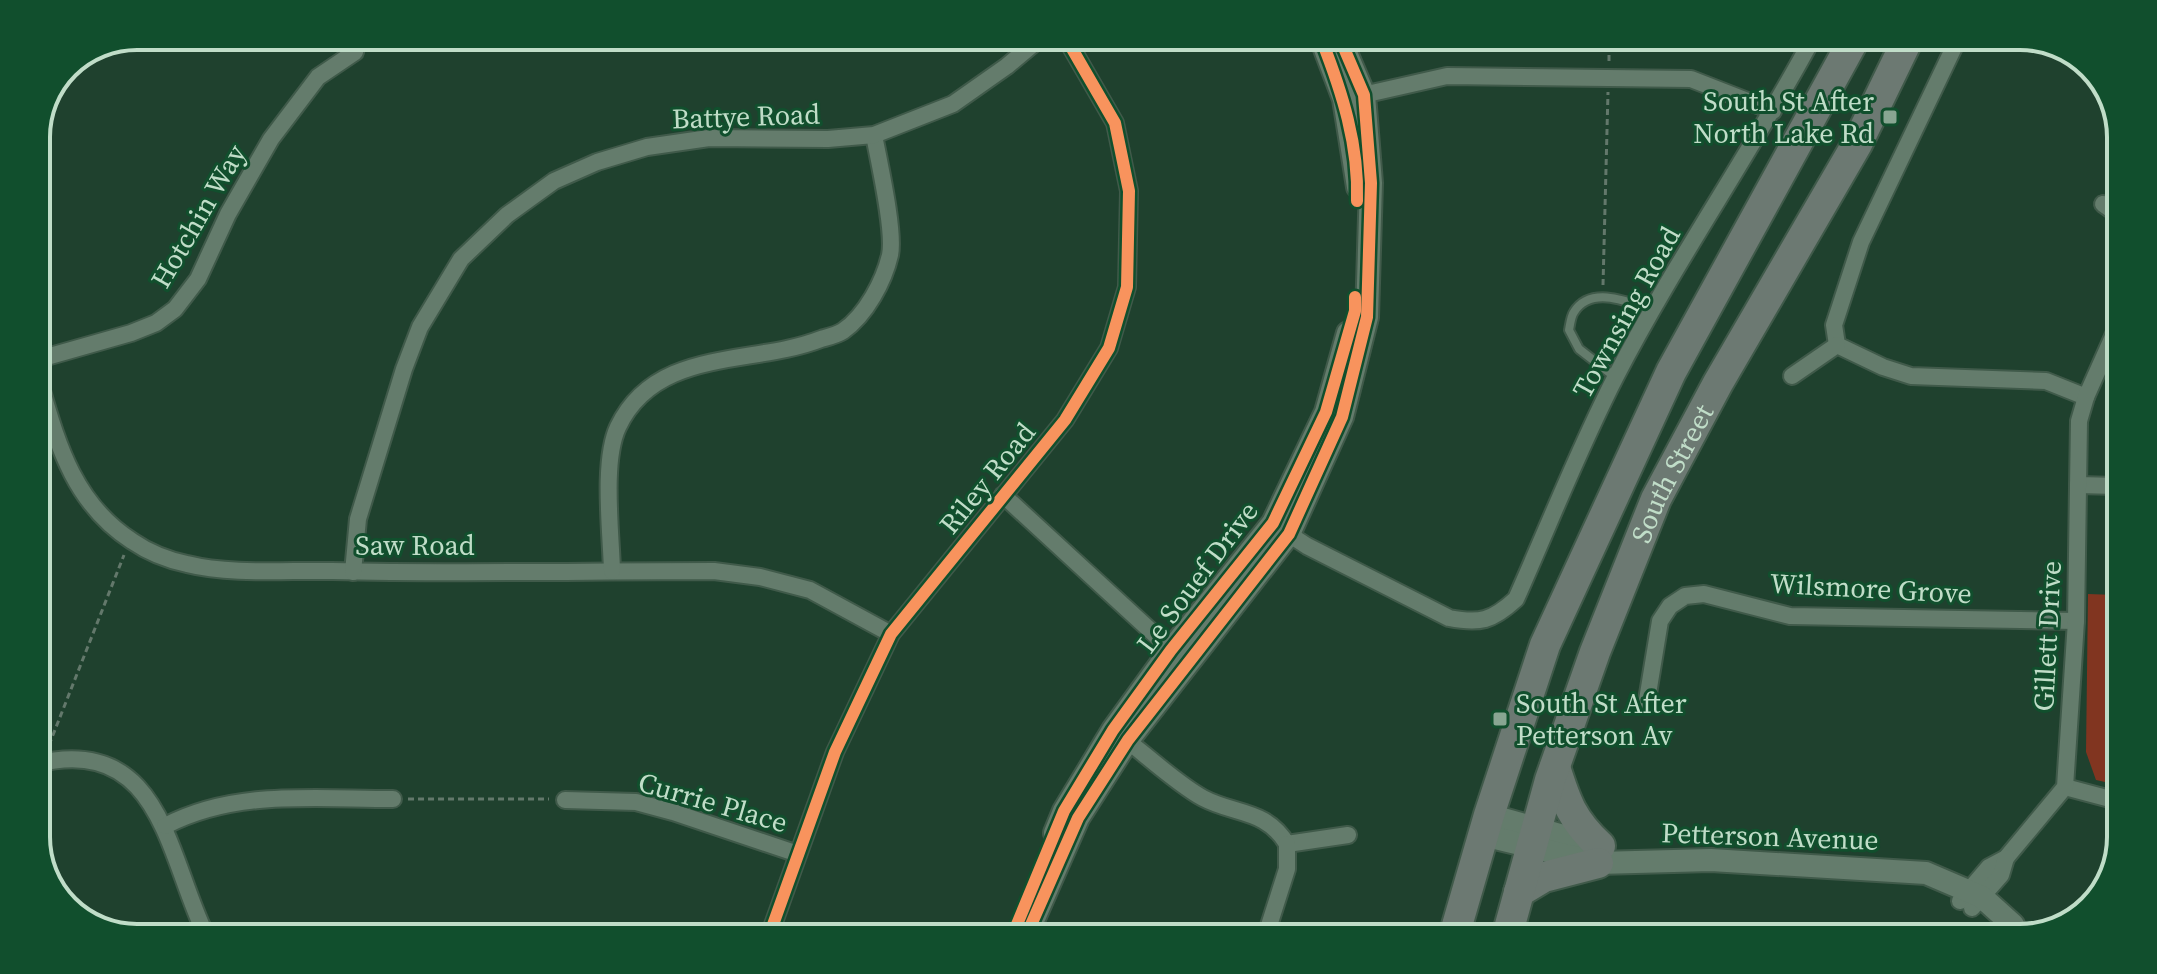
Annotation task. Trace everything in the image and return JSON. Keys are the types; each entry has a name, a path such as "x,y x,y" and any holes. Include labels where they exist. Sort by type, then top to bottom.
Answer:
{"highway":[{"name":"South Street","path":"1457,924 1486,825 1545,645 1671,372 1848,50"},
{"name":"South Street","path":"1510,924 1555,767 1595,652 1656,499 1718,383 1857,144 1903,50"},
{"path":"1519,892 1544,877 1599,854 1565,801 1555,767"}],"street":[{"name":"Hotchin Way","path":"50,356 131,333 156,323 175,309 198,279 228,214 271,139 318,77 355,50"},
{"name":"Battye Road","path":"353,572 358,519 420,327 461,259 507,215 554,181 597,162 647,147 709,138 828,139 874,135 953,104 1026,50"},
{"name":"Riley Road","path":"773,924 835,752 891,634 1065,420 1109,348 1127,287 1129,191 1115,123 1073,50"},
{"name":"Le Souef Drive","path":"1327,50 1354,97"},
{"name":"Le Souef Drive","path":"1017,924 1064,811 1281,528 1326,412 1355,311 1358,181 1354,97 1343,50"},
{"name":"Townsing Road","path":"1281,528 1307,546 1449,618 1474,623 1502,612 1516,599 1615,377 1806,50"},
{"path":"1837,345 1834,325 1861,242 1953,50"},
{"path":"1354,97 1447,76 1691,79 1773,111"},
{"path":"612,571 609,461 617,429 635,400 670,376 700,363 800,348 843,331 876,295 891,252 874,135"},
{"path":"2103,204 2107,207"},
{"path":"1792,376 1837,345"},
{"path":"1837,345 1883,367 1911,376 2046,381 2086,397"},
{"name":"Gillett Drive","path":"2065,787 2076,621 2079,421 2107,350"},
{"name":"Saw Road","path":"50,418 60,451 78,487 100,514 132,541 161,556 190,565 224,569 353,572 714,571 760,577 810,590 891,634"},
{"path":"2078,485 2107,486"},
{"path":"1003,495 1180,657"},
{"name":"Wilsmore Grove","path":"1647,700 1660,621 1670,606 1685,596 1716,596 1762,611 1790,616 2076,621"},
{"path":"1120,735 1203,798 1267,821 1278,829 1287,844 1287,869 1270,924"},
{"name":"Le Souef Drive","path":"1031,924 1078,818 1120,735"},
{"path":"50,761 67,759 99,763 128,777 150,800 165,826 201,924"},
{"path":"1971,900 1989,867 2006,858 2065,787 2107,798"},
{"path":"165,826 196,812 228,803 262,799 393,799"},
{"name":"Currie Place","path":"565,800 636,802 798,854"},
{"name":"Petterson Avenue","path":"1486,825 1628,861 1711,860 1876,869 1908,874 1923,886 1971,900 2011,924"},
{"path":"1287,844 1348,835"},
{"name":"Petterson Avenue","path":"1971,900 1993,924"}],"lane":[{"path":"1615,377 1579,349 1569,330 1573,312 1585,302 1602,296 1653,310"}],"path":[{"path":"1602,296 1609,50"},
{"path":"50,739 116,571 132,541"},
{"path":"393,799 565,800"}],"shaded area":[{"path":"2088,594 2107,595 2107,782 2096,780 2086,752"}],"cycle path":[{"path":"773,924 835,752 891,634 1065,420 1109,348 1127,287 1129,191 1115,123 1073,50"},
{"path":"1325,50 1348,119 1355,160 1357,201"},
{"path":"1031,924 1078,818 1128,740 1289,534 1342,417 1367,317 1371,183 1364,95 1345,50"},
{"path":"1017,924 1064,811 1113,730 1171,650 1273,523 1326,412 1355,311 1355,297"}],"place":[{"name":"South St After North Lake Rd","path":"1890,117"},
{"name":"South St After Petterson Av","path":"1500,719"}]}
